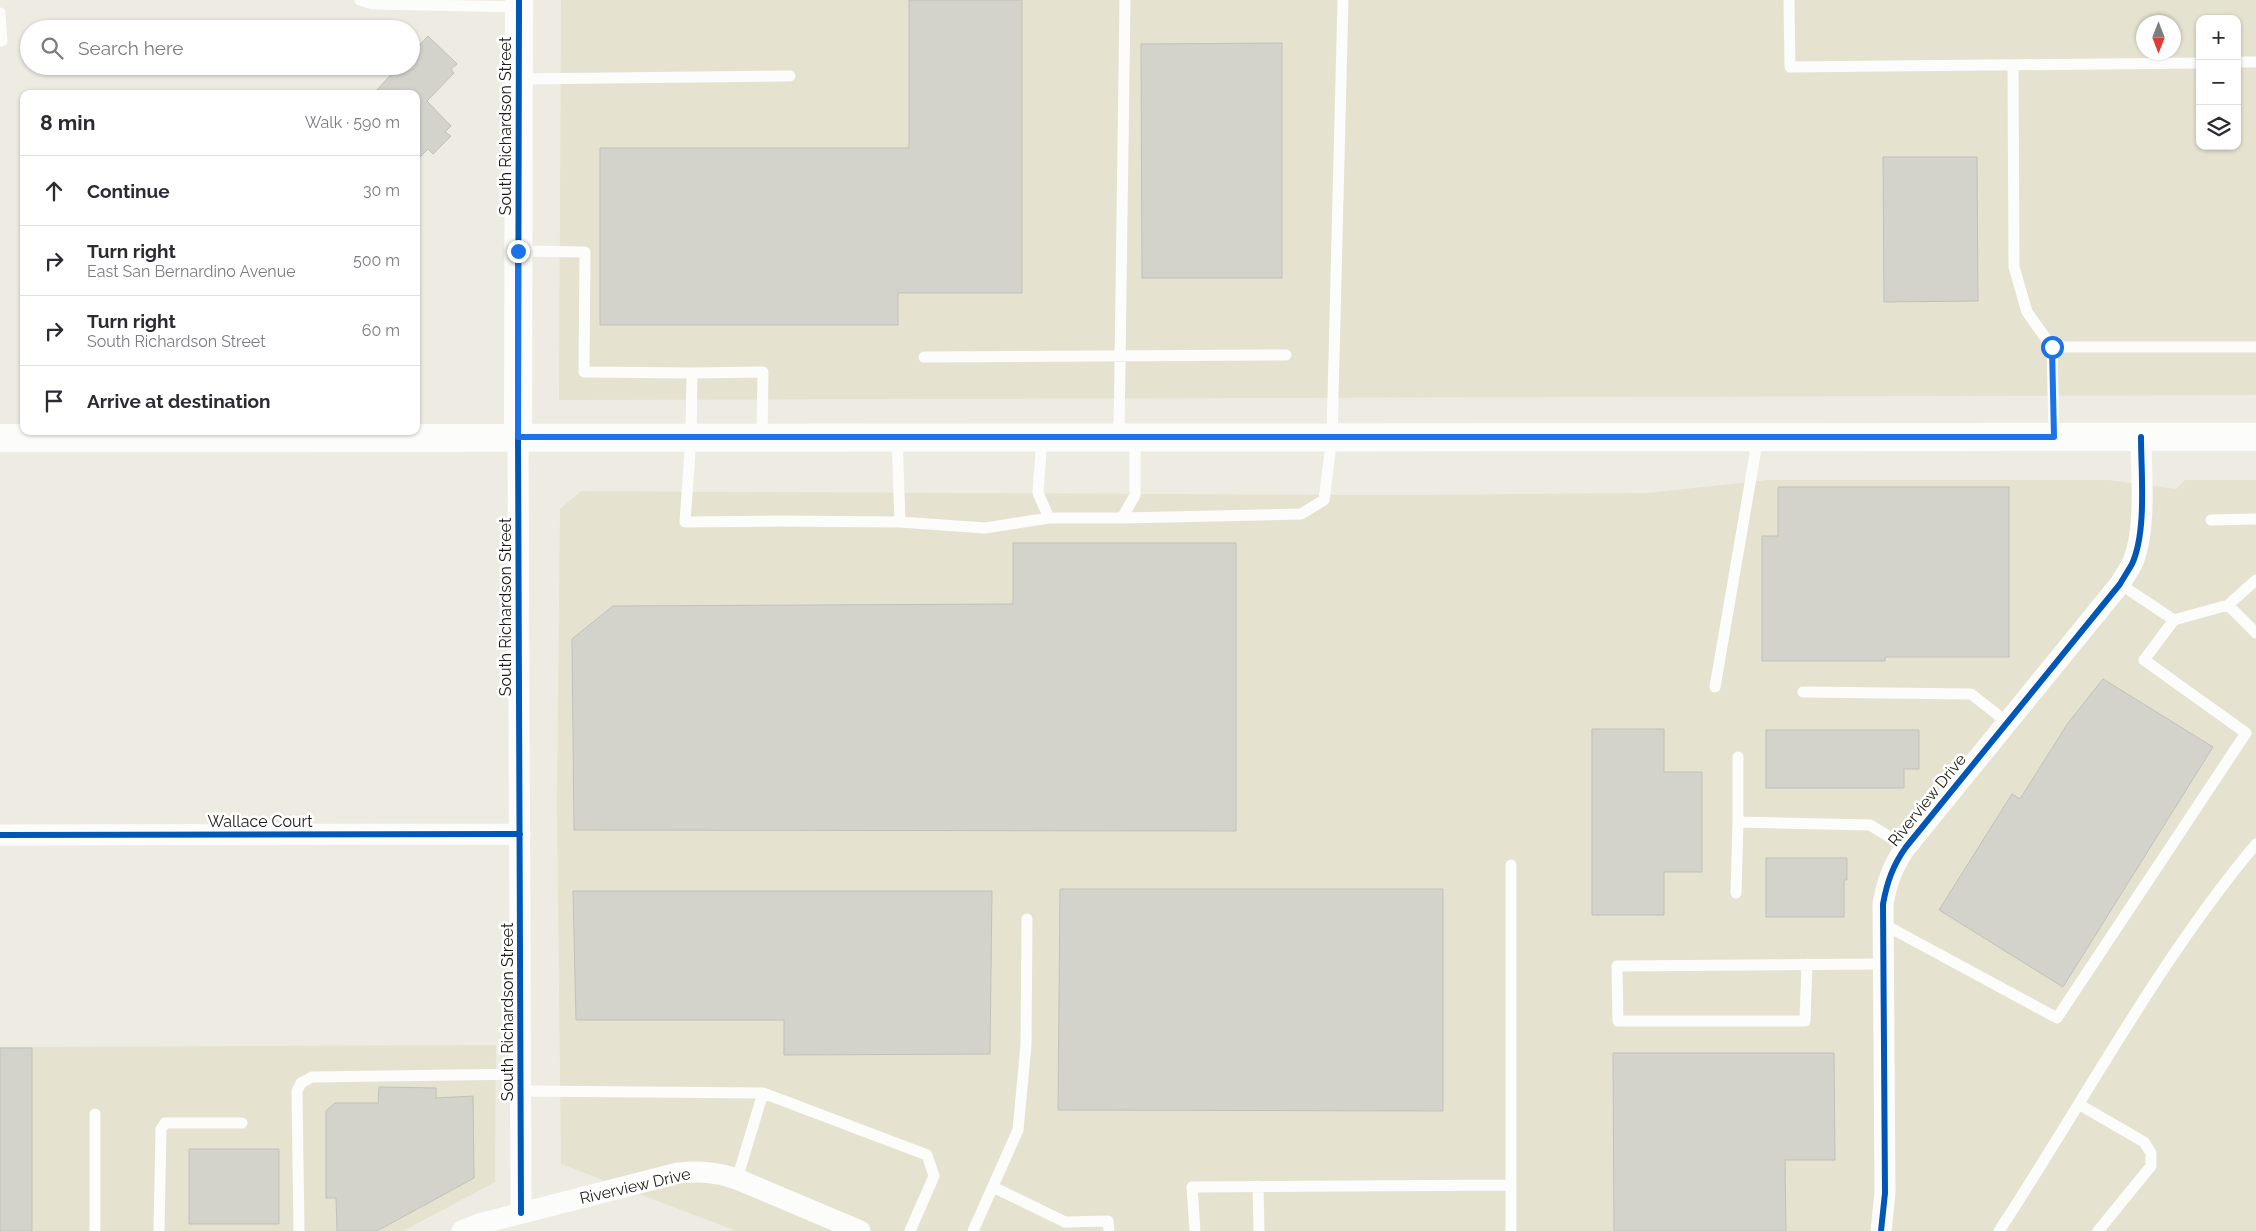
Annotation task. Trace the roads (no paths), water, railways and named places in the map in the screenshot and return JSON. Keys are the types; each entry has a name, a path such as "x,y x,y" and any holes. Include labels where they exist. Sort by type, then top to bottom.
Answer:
{"main road":[{"name":"South Richardson Street","path":"518,437 519,4"},
{"path":"0,438 2256,437"}],"street":[{"name":"South Richardson Street","path":"518,437 521,1213"},
{"name":"Riverview Drive","path":"1881,1231 1885,1193 1885,925 1883,904 1886,883 1895,863 1906,847 2120,584 2132,563 2139,539 2141,437"},
{"name":"Wallace Court","path":"0,835 520,834"},
{"name":"Riverview Drive","path":"462,1231 479,1224 678,1173 700,1171 720,1173 737,1179 860,1231"}],"lane":[{"path":"360,0 373,4 519,4"},
{"path":"1122,518 1135,495 1127,437 1120,355 1125,0"},
{"path":"692,373 691,437 685,522 776,520 900,522 985,528 1049,518 1300,514 1324,500 1332,437 1343,0"},
{"path":"1788,0 1790,67 2196,63"},
{"path":"0,13 2,41"},
{"path":"2241,62 2256,62"},
{"path":"2013,65 2014,267 2027,312 2052,347 2054,437"},
{"path":"519,79 790,76"},
{"path":"518,251 585,252 584,372 762,372 762,437"},
{"path":"2052,347 2256,347"},
{"path":"924,357 1286,355"},
{"path":"897,437 900,522"},
{"path":"1042,437 1038,493 1049,518"},
{"path":"1715,687 1758,437"},
{"path":"2211,520 2256,519"},
{"path":"1885,925 2057,1018 2246,733 2144,660 2174,620 2228,605 2256,580"},
{"path":"2120,584 2174,620"},
{"path":"2228,605 2256,633"},
{"path":"1804,692 1971,694 2007,722"},
{"path":"1736,893 1738,758"},
{"path":"1738,822 1870,825 1906,847"},
{"path":"1999,1231 2080,1105 2158,978 2224,882 2256,844"},
{"path":"1511,864 1511,1231"},
{"path":"973,1231 1018,1130 1026,1045 1027,919"},
{"path":"1807,964 1805,1021 1618,1021 1617,966 1807,964 1885,964"},
{"path":"299,1231 297,1091 301,1083 312,1077 763,1093 927,1155 934,1176 910,1231"},
{"path":"737,1179 763,1093"},
{"path":"2080,1105 2144,1142 2150,1153 2150,1166 2098,1231"},
{"path":"95,1114 95,1231"},
{"path":"159,1231 160,1129 165,1123 242,1123"},
{"path":"1195,1231 1192,1187 1511,1185"},
{"path":"1258,1186 1259,1231"},
{"path":"993,1187 1065,1222 1108,1222 1109,1231"}]}
